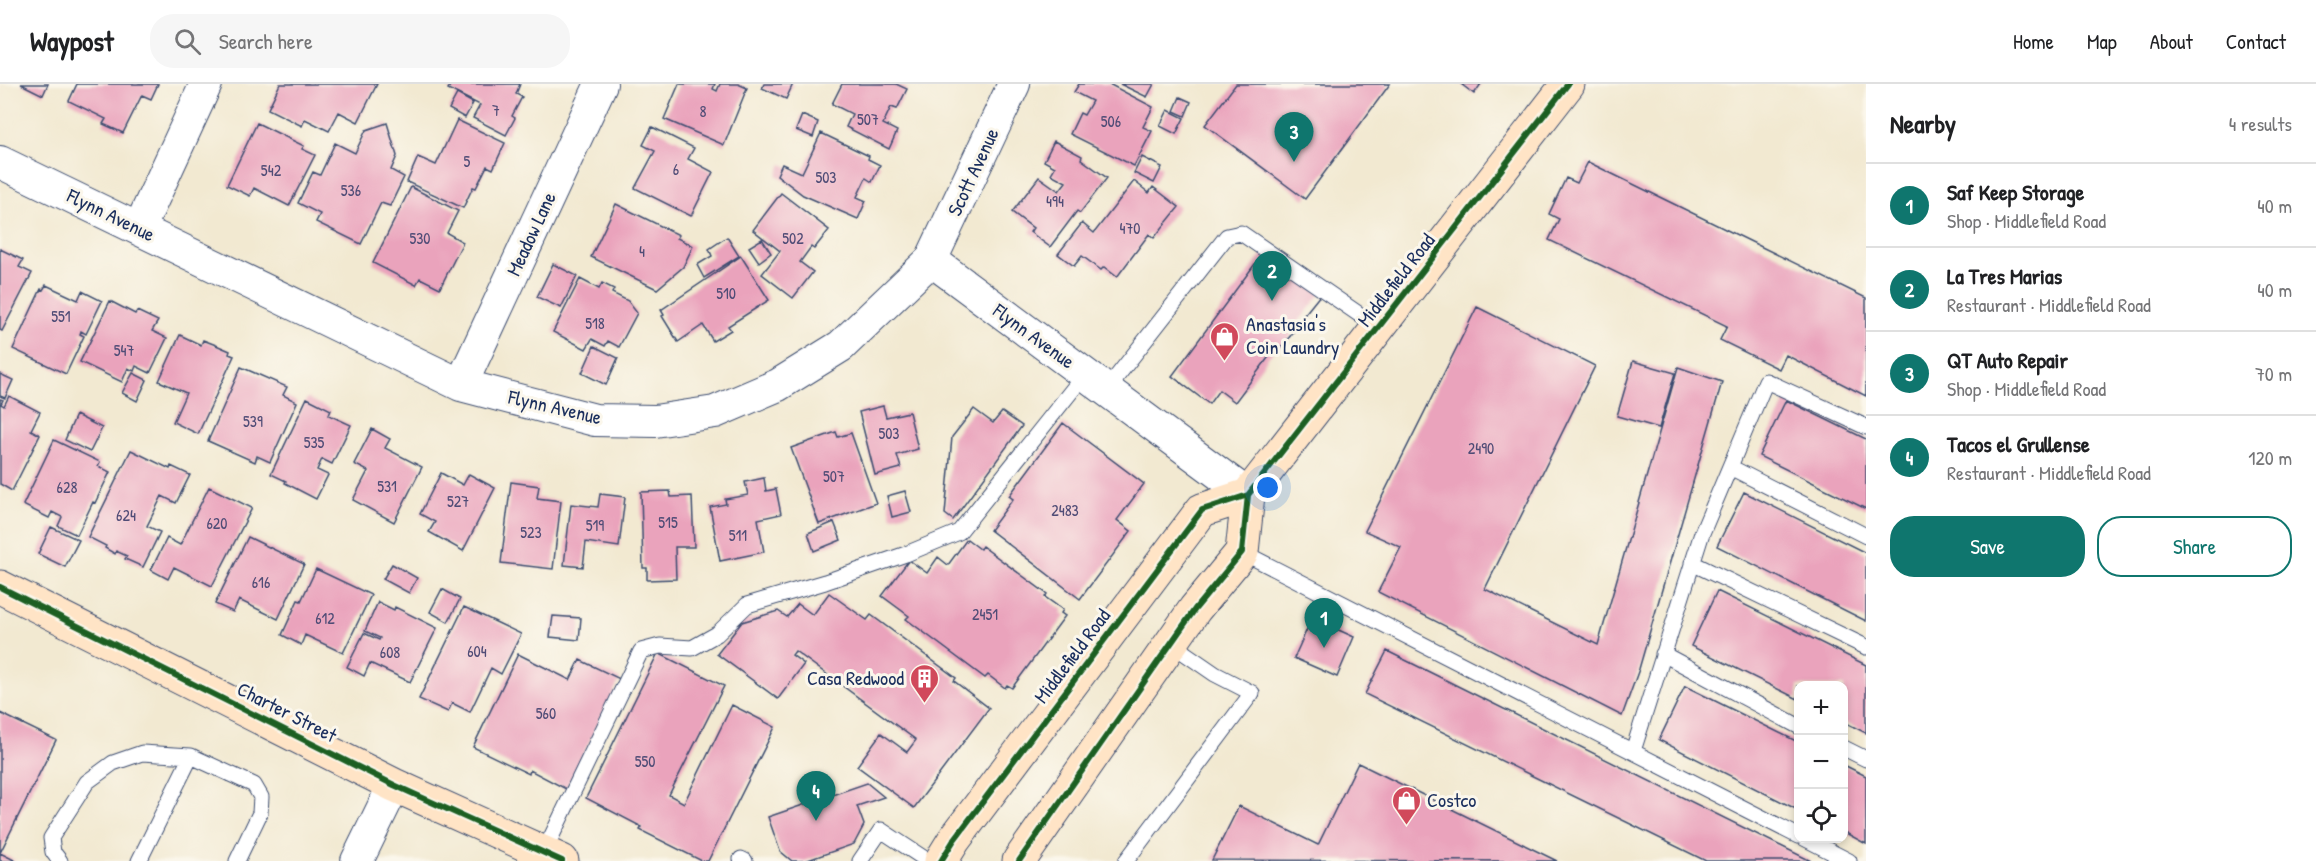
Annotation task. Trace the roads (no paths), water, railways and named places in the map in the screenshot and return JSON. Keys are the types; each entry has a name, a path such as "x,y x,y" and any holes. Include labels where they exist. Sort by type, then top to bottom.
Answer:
{"main road":[{"name":"Middlefield Road","path":"941,861 954,840 1202,510 1248,495 1569,84"},
{"path":"1019,861 1170,643 1242,552 1248,495"},
{"name":"Charter Street","path":"0,587 394,785 553,857"}],"street":[{"path":"140,229 206,84"},
{"name":"Meadow Lane","path":"460,385 602,84"},
{"name":"Scott Avenue","path":"931,260 1014,84"},
{"name":"Flynn Avenue","path":"0,162 460,385 595,420 655,421 715,412 778,386 841,346 931,260 1248,495"},
{"path":"357,861 394,785"}],"lane":[{"path":"553,857 641,651 660,646 692,648 717,634 747,604 825,582 906,554 959,532 1227,236 1241,233 1379,328"},
{"path":"1633,751 1702,533 1767,381 1866,427"},
{"path":"1730,467 1866,536"},
{"path":"1242,552 1794,834"},
{"path":"1692,563 1866,647"},
{"path":"1126,861 1252,693 1215,674 1170,643"},
{"path":"1664,654 1794,724"},
{"path":"1848,750 1866,759"},
{"path":"60,861 53,852 51,838 87,782 113,763 142,753 191,756 254,785 261,797 260,813 237,861"},
{"path":"139,861 191,756"},
{"path":"860,861 880,830 928,861"},
{"path":"1814,843 1848,861"}],"place":[{"name":"QT Auto Repair","path":"1294,162"},
{"name":"La Tres Marias","path":"1272,301"},
{"name":"Anastasia's Coin Laundry","path":"1225,362"},
{"name":"Saf Keep Storage","path":"1324,648"},
{"name":"Casa Redwood","path":"925,704"},
{"name":"Tacos el Grullense","path":"816,821"},
{"name":"Costco","path":"1406,826"}]}
